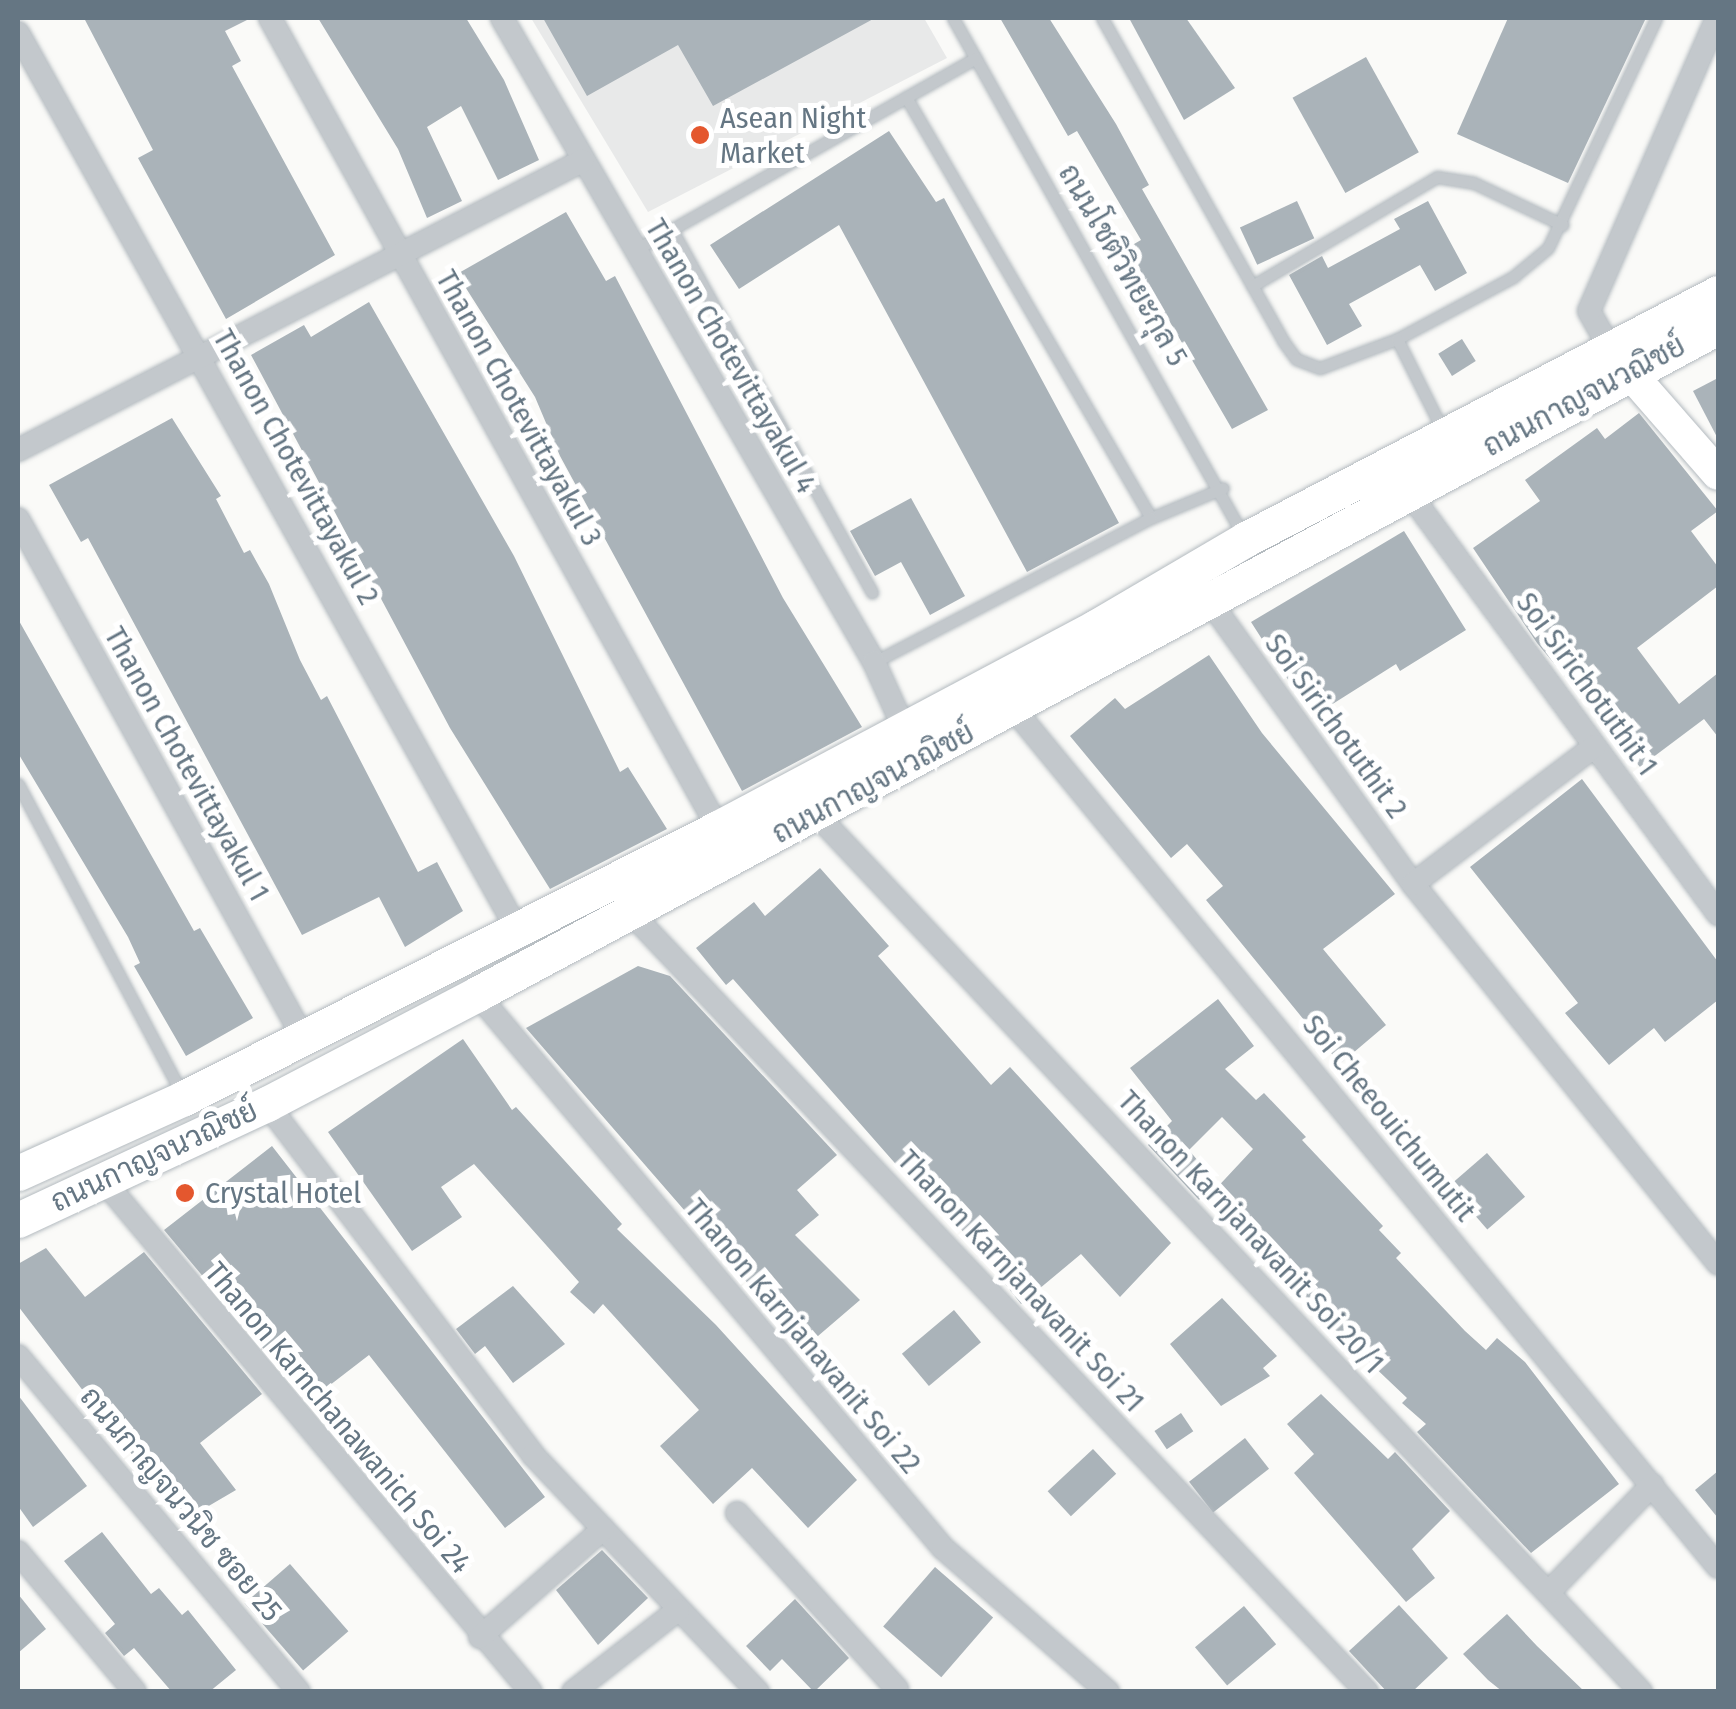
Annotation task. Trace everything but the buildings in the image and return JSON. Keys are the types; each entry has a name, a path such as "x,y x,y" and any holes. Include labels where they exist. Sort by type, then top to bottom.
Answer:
{"main road":[{"name":"ถนนกาญจนวณิชย์","path":"18,1220 267,1104 477,994 525,947 728,842 816,814 1212,603 1620,361 1718,293"},
{"name":"ถนนกาญจนวณิชย์","path":"18,1173 304,1039 525,947 631,912 728,842 904,728 1246,539 1446,437 1620,361 1718,327"}],"street":[{"name":"Thanon Chotevittayakul 3","path":"270,18 728,842"},
{"name":"Thanon Chotevittayakul 4","path":"502,18 874,662 904,728"},
{"path":"1717,18 1590,311 1620,361 1718,474"},
{"name":"Thanon Chotevittayakul 2","path":"18,34 202,358 525,947"},
{"path":"18,450 582,161"},
{"name":"Soi Sirichotuthit 1","path":"1407,490 1718,914"},
{"name":"Thanon Chotevittayakul 1","path":"18,519 304,1039"},
{"name":"Soi Sirichotuthit 2","path":"1212,603 1413,884 1718,1264"},
{"name":"Soi Cheeouichumutit","path":"1014,708 1718,1567"},
{"path":"1413,884 1594,746"},
{"name":"Thanon Karnjanavanit Soi 20/1","path":"816,814 1641,1692"},
{"name":"Thanon Karnjanavanit Soi 21","path":"631,912 1367,1692"},
{"name":"Thanon Karnjanavanit Soi 22","path":"477,994 943,1548 1108,1692"},
{"path":"267,1104 533,1455 758,1692"},
{"name":"Thanon Karnchanawanich Soi 24","path":"103,1180 480,1637 531,1692"},
{"name":"ถนนกาญจนวนิช ซอย 25","path":"18,1356 300,1692"},
{"path":"1548,1592 1652,1485"},
{"path":"737,1513 896,1691"},
{"path":"480,1637 604,1530"},
{"path":"18,1552 135,1692"},
{"path":"573,1692 678,1610"}],"lane":[{"name":"ถนนโชติวิทยะกุล 5","path":"953,18 1223,488 1246,539"},
{"path":"1102,18 1282,341 1311,366 1397,339 1513,276 1563,225 1656,18"},
{"path":"635,250 976,58"},
{"path":"906,98 1151,518"},
{"path":"1252,286 1437,176 1474,183 1563,225"},
{"path":"672,230 872,593"},
{"path":"1397,339 1446,437"},
{"path":"874,662 1151,518 1223,488"},
{"path":"18,784 184,1098"}],"shaded area":[{"name":"Asean Night Market","path":"531,18 924,18 947,58 648,212"}],"place":[{"name":"Asean Night Market","path":"700,135"},
{"name":"Crystal Hotel","path":"185,1193"}]}
